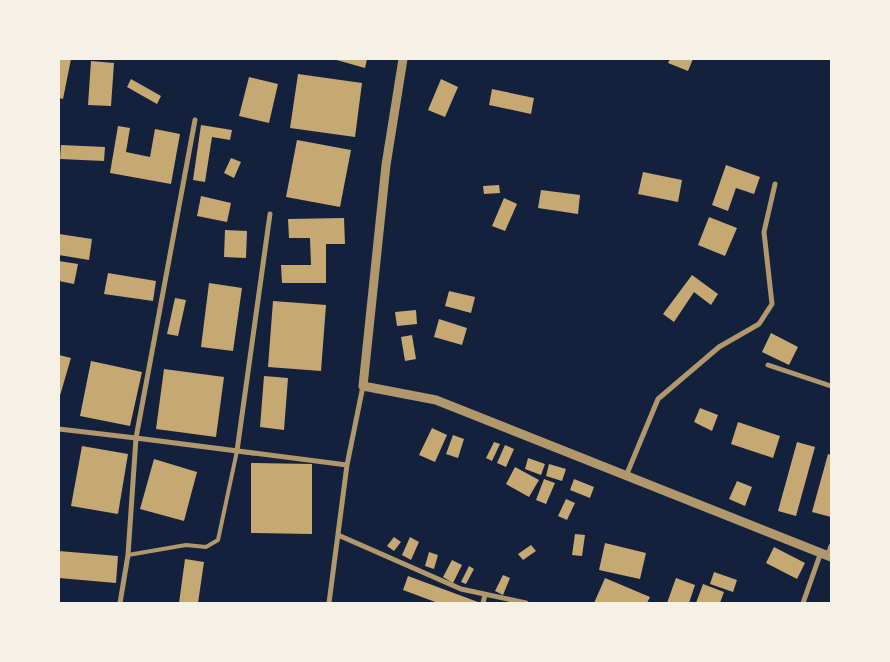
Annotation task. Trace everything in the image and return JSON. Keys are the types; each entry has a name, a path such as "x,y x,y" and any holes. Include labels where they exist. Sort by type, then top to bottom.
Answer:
{"street":[{"path":"329,603 347,465 363,386 386,165 403,59"},
{"path":"120,603 128,554 136,438 195,120"},
{"path":"626,476 658,398 719,347 759,324 772,304 764,232 775,184"},
{"path":"237,451 270,214"},
{"path":"768,365 831,386"},
{"path":"363,386 436,400 626,476 828,553 803,603"},
{"path":"59,429 347,465"},
{"path":"338,535 461,589 526,603"},
{"path":"483,603 485,595"}],"lane":[{"path":"128,554 186,545 206,547 218,540 237,451"}],"building":[{"path":"59,59 71,59 63,99 59,98"},
{"path":"333,59 367,59 365,68"},
{"path":"670,59 693,59 688,71 668,63"},
{"path":"91,61 114,63 111,106 88,105"},
{"path":"298,74 362,83 355,137 290,128"},
{"path":"249,77 278,84 269,123 239,116"},
{"path":"131,79 161,96 157,104 127,87"},
{"path":"441,79 458,87 445,117 428,110"},
{"path":"492,89 534,98 531,114 489,105"},
{"path":"201,125 232,130 230,140 212,137 205,182 193,180"},
{"path":"118,126 130,128 126,152 150,157 155,129 180,134 171,184 110,173"},
{"path":"297,140 351,150 340,207 286,197"},
{"path":"61,145 105,147 104,161 60,159"},
{"path":"231,158 241,162 234,178 224,173"},
{"path":"726,165 760,177 754,194 736,188 728,211 712,205"},
{"path":"643,172 682,180 678,202 638,194"},
{"path":"499,185 500,193 484,194 483,186"},
{"path":"541,190 580,195 578,214 538,208"},
{"path":"201,196 231,203 227,222 197,216"},
{"path":"504,198 517,204 505,231 492,226"},
{"path":"709,217 737,228 725,256 698,245"},
{"path":"344,218 345,244 326,244 326,283 282,283 281,265 311,265 310,238 289,238 288,219"},
{"path":"225,230 247,231 246,258 224,257"},
{"path":"59,234 92,239 89,260 59,255"},
{"path":"59,261 78,264 74,284 59,281"},
{"path":"108,273 156,281 153,301 104,294"},
{"path":"692,275 718,294 711,305 694,292 674,322 663,314"},
{"path":"209,283 242,288 233,351 201,347"},
{"path":"449,291 475,297 471,313 445,306"},
{"path":"175,298 186,300 178,336 167,334"},
{"path":"273,301 326,305 321,371 268,367"},
{"path":"416,310 417,324 397,326 395,312"},
{"path":"439,319 467,328 462,345 434,337"},
{"path":"771,333 798,347 789,365 762,352"},
{"path":"412,335 416,359 405,361 401,337"},
{"path":"59,355 71,358 59,399"},
{"path":"91,361 142,372 130,426 80,416"},
{"path":"164,369 224,377 216,437 156,429"},
{"path":"264,376 288,378 284,430 260,427"},
{"path":"700,408 718,415 712,431 694,422"},
{"path":"738,422 780,436 773,458 731,444"},
{"path":"432,428 447,435 435,462 419,455"},
{"path":"453,435 464,439 458,458 446,454"},
{"path":"494,442 500,444 492,461 486,458"},
{"path":"797,442 815,447 796,516 778,511"},
{"path":"505,445 514,449 506,467 497,463"},
{"path":"82,446 128,454 118,514 71,506"},
{"path":"828,454 831,455 831,517 812,512"},
{"path":"528,458 545,464 541,475 525,469"},
{"path":"154,459 197,472 184,521 140,509"},
{"path":"251,463 312,464 312,534 251,533"},
{"path":"549,464 566,469 562,481 546,476"},
{"path":"515,467 539,480 529,497 506,484"},
{"path":"544,479 555,483 546,504 536,500"},
{"path":"574,479 594,487 590,498 570,490"},
{"path":"737,481 752,487 745,506 729,499"},
{"path":"566,499 575,503 567,520 558,516"},
{"path":"575,534 585,535 582,556 572,555"},
{"path":"394,537 401,542 394,551 387,546"},
{"path":"410,537 419,542 411,560 402,555"},
{"path":"605,543 646,553 640,579 599,570"},
{"path":"531,545 536,551 523,560 518,554"},
{"path":"774,547 805,563 797,579 766,563"},
{"path":"59,551 118,556 116,583 59,578"},
{"path":"429,552 438,555 434,569 425,566"},
{"path":"185,559 204,562 198,603 179,603"},
{"path":"452,560 462,565 453,583 443,577"},
{"path":"469,566 474,569 466,584 461,582"},
{"path":"714,572 737,580 733,592 710,584"},
{"path":"503,575 510,578 503,595 495,591"},
{"path":"408,576 478,603 438,603 403,590"},
{"path":"605,578 650,597 647,603 594,603"},
{"path":"676,578 695,585 689,603 667,603"},
{"path":"703,584 724,592 720,603 696,603"}]}
